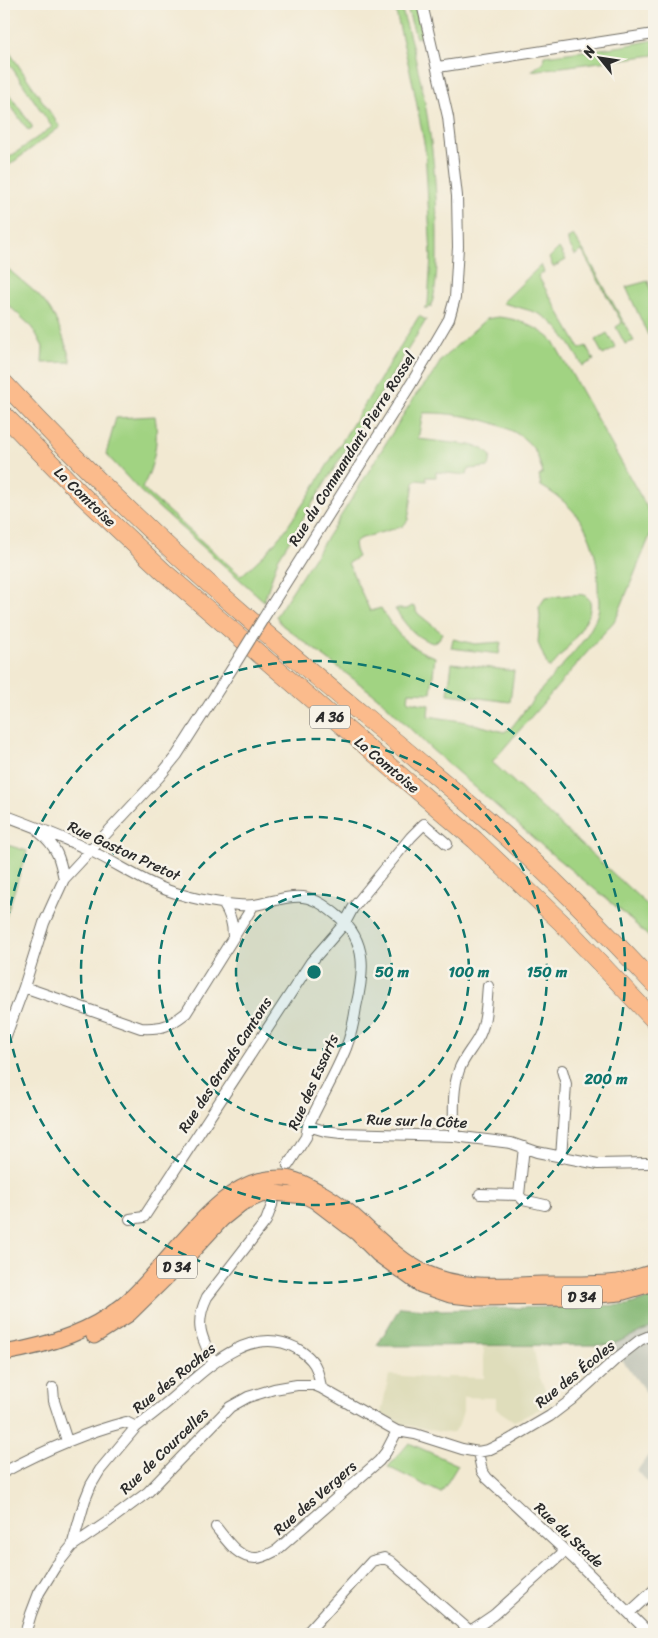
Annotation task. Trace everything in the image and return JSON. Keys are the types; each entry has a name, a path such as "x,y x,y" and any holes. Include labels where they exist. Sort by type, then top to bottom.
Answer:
{"highway":[{"name":"La Comtoise","path":"4,383 52,434 140,520 254,623 496,827 581,907 654,984"},
{"name":"La Comtoise","path":"4,415 83,496 164,572 475,840 569,930 654,1020"}],"main road":[{"name":"D 34","path":"4,1353 22,1350 62,1338 89,1327 122,1306 224,1200 245,1186 266,1179 288,1178 304,1183 336,1200 407,1262 427,1273 455,1282 479,1285 619,1282 654,1272"},
{"name":"D 34","path":"4,1363 23,1360 67,1347 94,1336 130,1314 222,1219 242,1203 261,1195 274,1193 305,1196 315,1200 357,1233 378,1254 421,1285 450,1295 478,1298 579,1297 620,1294 654,1284"}],"street":[{"name":"Rue du Commandant Pierre Rossel","path":"4,1040 24,987 44,923 52,902 64,880 177,755 411,384 449,319 455,298 458,196 448,117 422,4"},
{"path":"438,67 654,34"},
{"name":"Rue Gaston Pretot","path":"4,815 90,851 156,887 184,896 253,906 287,898 303,897 320,903 345,923"},
{"name":"Rue des Grands Cantons","path":"130,1219 144,1217 311,962 345,923 353,908 411,837 424,824 447,844"},
{"path":"31,825 44,835 58,855 64,880"},
{"path":"223,903 229,912 233,927 233,938"},
{"path":"24,987 142,1028 158,1028 172,1025 186,1013 253,906"},
{"name":"Rue des Essarts","path":"288,1165 306,1137 308,1126 346,1049 352,1031 362,971 360,948 355,935 345,923"},
{"path":"454,1136 455,1096 459,1070 478,1039 485,1022 488,986"},
{"path":"562,1070 566,1084 562,1158"},
{"name":"Rue sur la Côte","path":"308,1126 324,1131 341,1133 454,1136 512,1143 562,1158 598,1164 647,1162"},
{"path":"524,1147 519,1195 523,1200 545,1205"},
{"path":"214,1363 200,1332 201,1309 207,1296 266,1222 272,1206 274,1193"},
{"path":"480,1194 519,1195"},
{"name":"Rue des Écoles","path":"478,1452 488,1450 509,1440 550,1416 571,1400 617,1358 640,1340 654,1334"},
{"name":"Rue des Roches","path":"72,1546 85,1500 100,1470 136,1427 214,1363 245,1345 275,1341 288,1344 305,1353 312,1360 319,1370 321,1388"},
{"name":"Rue de Courcelles","path":"25,1634 40,1593 55,1568 72,1546 110,1521 148,1492 230,1407 248,1397 297,1384 321,1388"},
{"path":"53,1388 54,1401 67,1441"},
{"path":"321,1388 397,1430 478,1452"},
{"path":"4,1472 43,1451 103,1428 126,1422 136,1427"},
{"name":"Rue des Vergers","path":"216,1527 233,1548 245,1556 256,1559 277,1550 379,1461 386,1452 397,1430"},
{"name":"Rue du Stade","path":"478,1452 482,1471 487,1478 565,1550 650,1634"},
{"path":"306,1634 372,1561 384,1558 390,1560 468,1633 494,1614 565,1550"},
{"path":"628,1613 654,1590"}],"shaded area":[{"path":"654,1326 654,1403 611,1345"},
{"path":"484,1345 533,1345 539,1376 551,1403 514,1421 496,1409 496,1398 463,1397 463,1411 458,1427 453,1432 446,1433 402,1424 381,1414 389,1375 446,1379 447,1377 484,1378"},
{"path":"654,1447 654,1489 637,1471"}],"green space":[{"path":"394,4 400,4 416,61 432,147 435,176 437,262 433,298 431,307 428,308 424,308 428,304 431,256 425,148 413,84"},
{"path":"406,4 414,4 424,36 416,38"},
{"path":"654,40 654,55 531,71 543,63 544,56"},
{"path":"4,44 60,127 4,169 4,161 52,127 4,56"},
{"path":"4,87 32,126 29,130 4,96"},
{"path":"573,235 587,256 634,341 625,344 616,327 622,323 582,251 575,255 568,242 568,238"},
{"path":"559,248 566,260 553,267 549,258"},
{"path":"4,265 39,296 51,311 59,327 71,362 42,363 43,347 33,328 4,301"},
{"path":"541,265 544,272 538,276 580,349 586,346 594,360 583,366 569,343 552,322 537,313 502,303"},
{"path":"648,281 654,302 654,333 648,335 626,287"},
{"path":"419,316 426,320 278,559 264,601 140,491 106,454 116,418 155,416 156,444 150,471 142,488 241,576 267,552 286,529 309,495"},
{"path":"498,317 520,322 542,332 553,341 654,520 654,526 616,619 492,762 654,911 654,942 625,914 554,856 430,748 380,699 282,625 276,616 415,396 431,377 442,359 486,319","holes":["423,413 484,420 514,432 526,441 535,451 543,473 539,476 541,486 567,504 577,515 591,540 595,554 599,602 594,622 576,650 511,728 504,732 467,722 428,716 429,705 408,701 409,692 431,693 435,657 409,644 391,625 381,608 370,611 348,563 358,557 354,543 359,539 403,526 408,520 416,480 427,481 426,477 436,477 436,472 467,475 468,469 489,467 491,456 482,448 418,439"]},
{"path":"607,333 616,348 603,355 595,340"},
{"path":"568,595 587,597 590,603 589,612 571,644 551,667 548,667 538,643 539,607 545,598"},
{"path":"412,606 416,608 416,612 442,633 439,639 433,643 421,638 407,625 395,609 407,609"},
{"path":"453,639 475,644 501,642 499,654 451,648"},
{"path":"452,663 514,671 510,702 448,694"},
{"path":"4,844 27,851 4,923"},
{"path":"654,1297 654,1326 611,1345 377,1346 400,1307 441,1310 627,1305"},
{"path":"409,1443 458,1465 441,1493 388,1467"}]}
